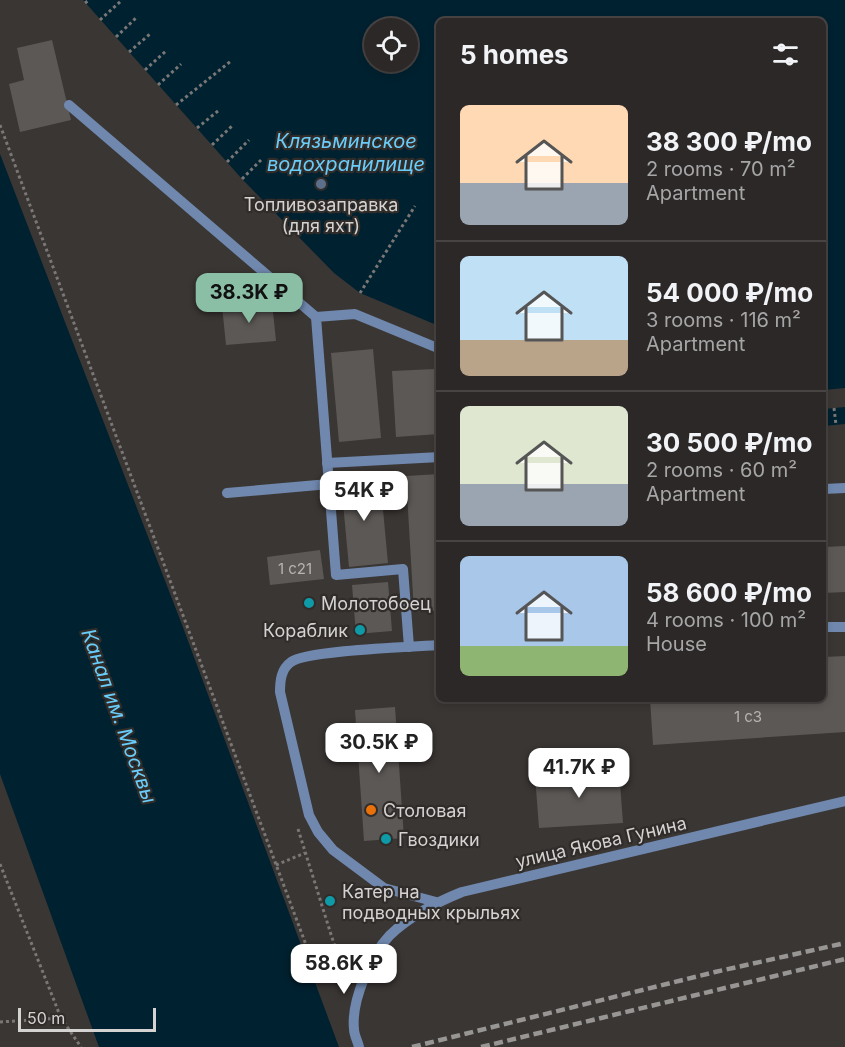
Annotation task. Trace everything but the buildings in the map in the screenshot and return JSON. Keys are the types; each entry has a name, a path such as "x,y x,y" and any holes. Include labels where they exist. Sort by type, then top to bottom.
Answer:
{"street":[{"path":"69,105 316,317 355,314 436,347"},
{"path":"316,317 336,575 404,568 409,647"},
{"path":"327,463 436,457"},
{"path":"227,493 328,484"},
{"path":"826,489 845,488"},
{"path":"826,627 845,627"},
{"path":"436,645 324,654 291,662 281,674 280,692 309,814 318,832 333,850 384,888 436,903"},
{"name":"улица Якова Гунина","path":"359,1047 354,1029 358,1000 380,948 392,933 436,903 462,892 845,801"}],"path":[{"path":"100,20 121,1"},
{"path":"116,37 137,17"},
{"path":"129,52 150,34"},
{"path":"145,70 166,51"},
{"path":"176,105 231,61"},
{"path":"158,85 182,64"},
{"path":"196,128 218,111"},
{"path":"0,125 315,969 350,986"},
{"path":"212,146 232,126"},
{"path":"226,162 249,140"},
{"path":"242,179 261,160"},
{"path":"360,293 415,206"},
{"path":"834,408 836,425"},
{"path":"309,814 297,825 334,944 343,955 359,963"},
{"path":"276,865 306,853"},
{"path":"0,864 60,1018 81,1047"},
{"path":"0,1022 60,1018"}],"water":[{"name":"Клязьминское водохранилище","path":"83,0 845,0 845,424 826,426 826,18 436,18 436,325 360,293 334,273 242,179"},
{"name":"Канал им. Москвы","path":"0,154 181,622 339,1047 99,1047 0,774"}],"pier":[{"path":"845,388 845,407 826,409 826,390"}],"railway":[{"path":"412,1047 715,972 845,943"},
{"path":"481,1047 845,959"}],"place":[{"name":"Топливозаправка (для яхт)","path":"321,184"},
{"name":"Молотобоец","path":"309,603"},
{"name":"Кораблик","path":"360,630"},
{"name":"Столовая","path":"371,810"},
{"name":"Гвоздики","path":"386,839"},
{"name":"Катер на подводных крыльях","path":"330,901"}]}
